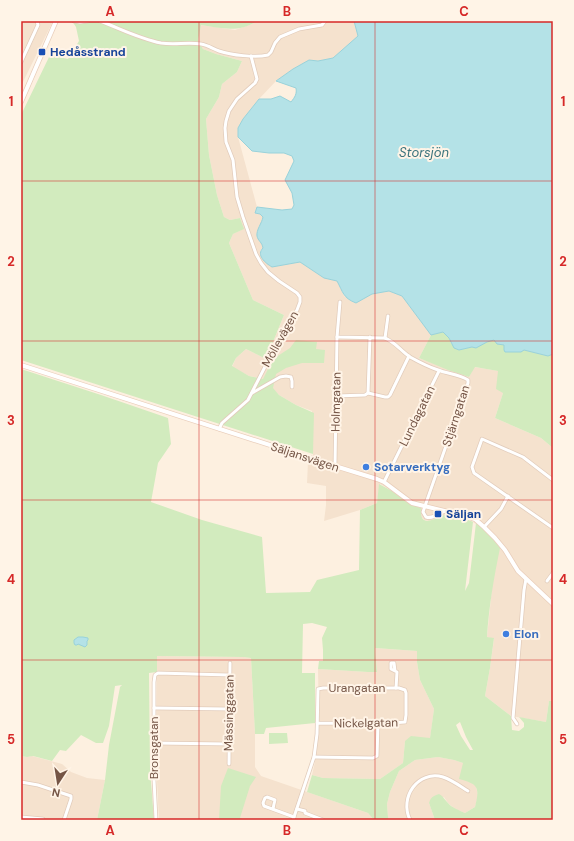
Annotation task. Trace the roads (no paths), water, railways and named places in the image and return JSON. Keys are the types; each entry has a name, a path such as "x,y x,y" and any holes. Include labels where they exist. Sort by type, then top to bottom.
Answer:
{"street":[{"path":"21,62 38,25 37,21"},
{"path":"21,102 22,96 56,21"},
{"path":"74,21 88,21"},
{"path":"100,21 151,41 164,43 202,44 219,51 251,56 268,55 280,37 299,30 322,25 325,21"},
{"name":"Möllevägen","path":"219,429 222,423 248,400 288,323 297,310 300,299 297,293 268,272 261,263 256,254 237,197 233,160 225,137 226,121 232,106 237,99 255,83 257,79 251,56"},
{"path":"340,302 337,337 385,338 388,316"},
{"name":"Holmgatan","path":"334,466 337,337"},
{"path":"368,393 370,337"},
{"name":"Stjärngatan","path":"385,338 392,341 409,356 439,371 465,378 468,382 425,506"},
{"path":"336,396 365,395 368,393 385,397 389,396 409,356"},
{"name":"Säljansvägen","path":"21,365 377,479 384,482 412,502 472,518 495,538 505,550 518,571 553,604"},
{"name":"Lundagatan","path":"384,482 439,371"},
{"path":"252,393 283,376 290,377 292,387"},
{"path":"553,480 523,457 482,439 472,467 474,473 553,528"},
{"path":"484,527 500,509 508,496"},
{"path":"425,506 424,512 427,518 446,511"},
{"path":"547,581 553,573"},
{"path":"517,724 513,718 526,579"},
{"name":"Mässinggatan","path":"229,764 230,663"},
{"name":"Urangatan","path":"395,671 397,672 396,688"},
{"name":"Bronsgatan","path":"156,820 154,780 154,677 158,673 229,675"},
{"name":"Urangatan","path":"317,723 318,689 396,688 405,690"},
{"name":"Nickelgatan","path":"317,723 378,724 405,722 405,690"},
{"path":"154,708 229,709"},
{"path":"273,809 274,800 267,797 265,798 263,803 264,806 293,818 314,757 317,723"},
{"path":"314,757 376,757 378,724"},
{"path":"154,743 229,744"},
{"path":"410,820 407,810 408,795 411,789 423,779 430,776 443,777 468,791"},
{"path":"21,782 38,785 71,796 64,820"},
{"path":"297,809 305,811 305,813 323,820"},
{"path":"21,816 42,820"}],"water":[{"name":"Storsjön","path":"354,21 553,21 553,354 548,356 524,350 521,352 505,352 504,345 497,344 494,340 476,348 472,347 459,350 454,348 449,338 443,332 431,335 402,296 389,291 372,294 356,303 346,297 337,281 324,278 300,262 272,267 262,259 260,253 263,248 257,234 263,217 260,214 255,213 257,207 282,210 292,209 294,205 292,193 285,180 294,161 292,156 284,153 252,151 238,137 238,128 243,119 259,99 271,99 280,96 291,102 295,95 296,88 276,81 309,60 318,61 333,58 358,36"},
{"path":"78,637 88,638 87,645 85,647 78,644 75,645 74,640"}],"place":[{"name":"Hedåsstrand","path":"42,52"},
{"name":"Sotarverktyg","path":"366,467"},
{"name":"Säljan","path":"438,514"},
{"name":"Elon","path":"506,634"}]}
